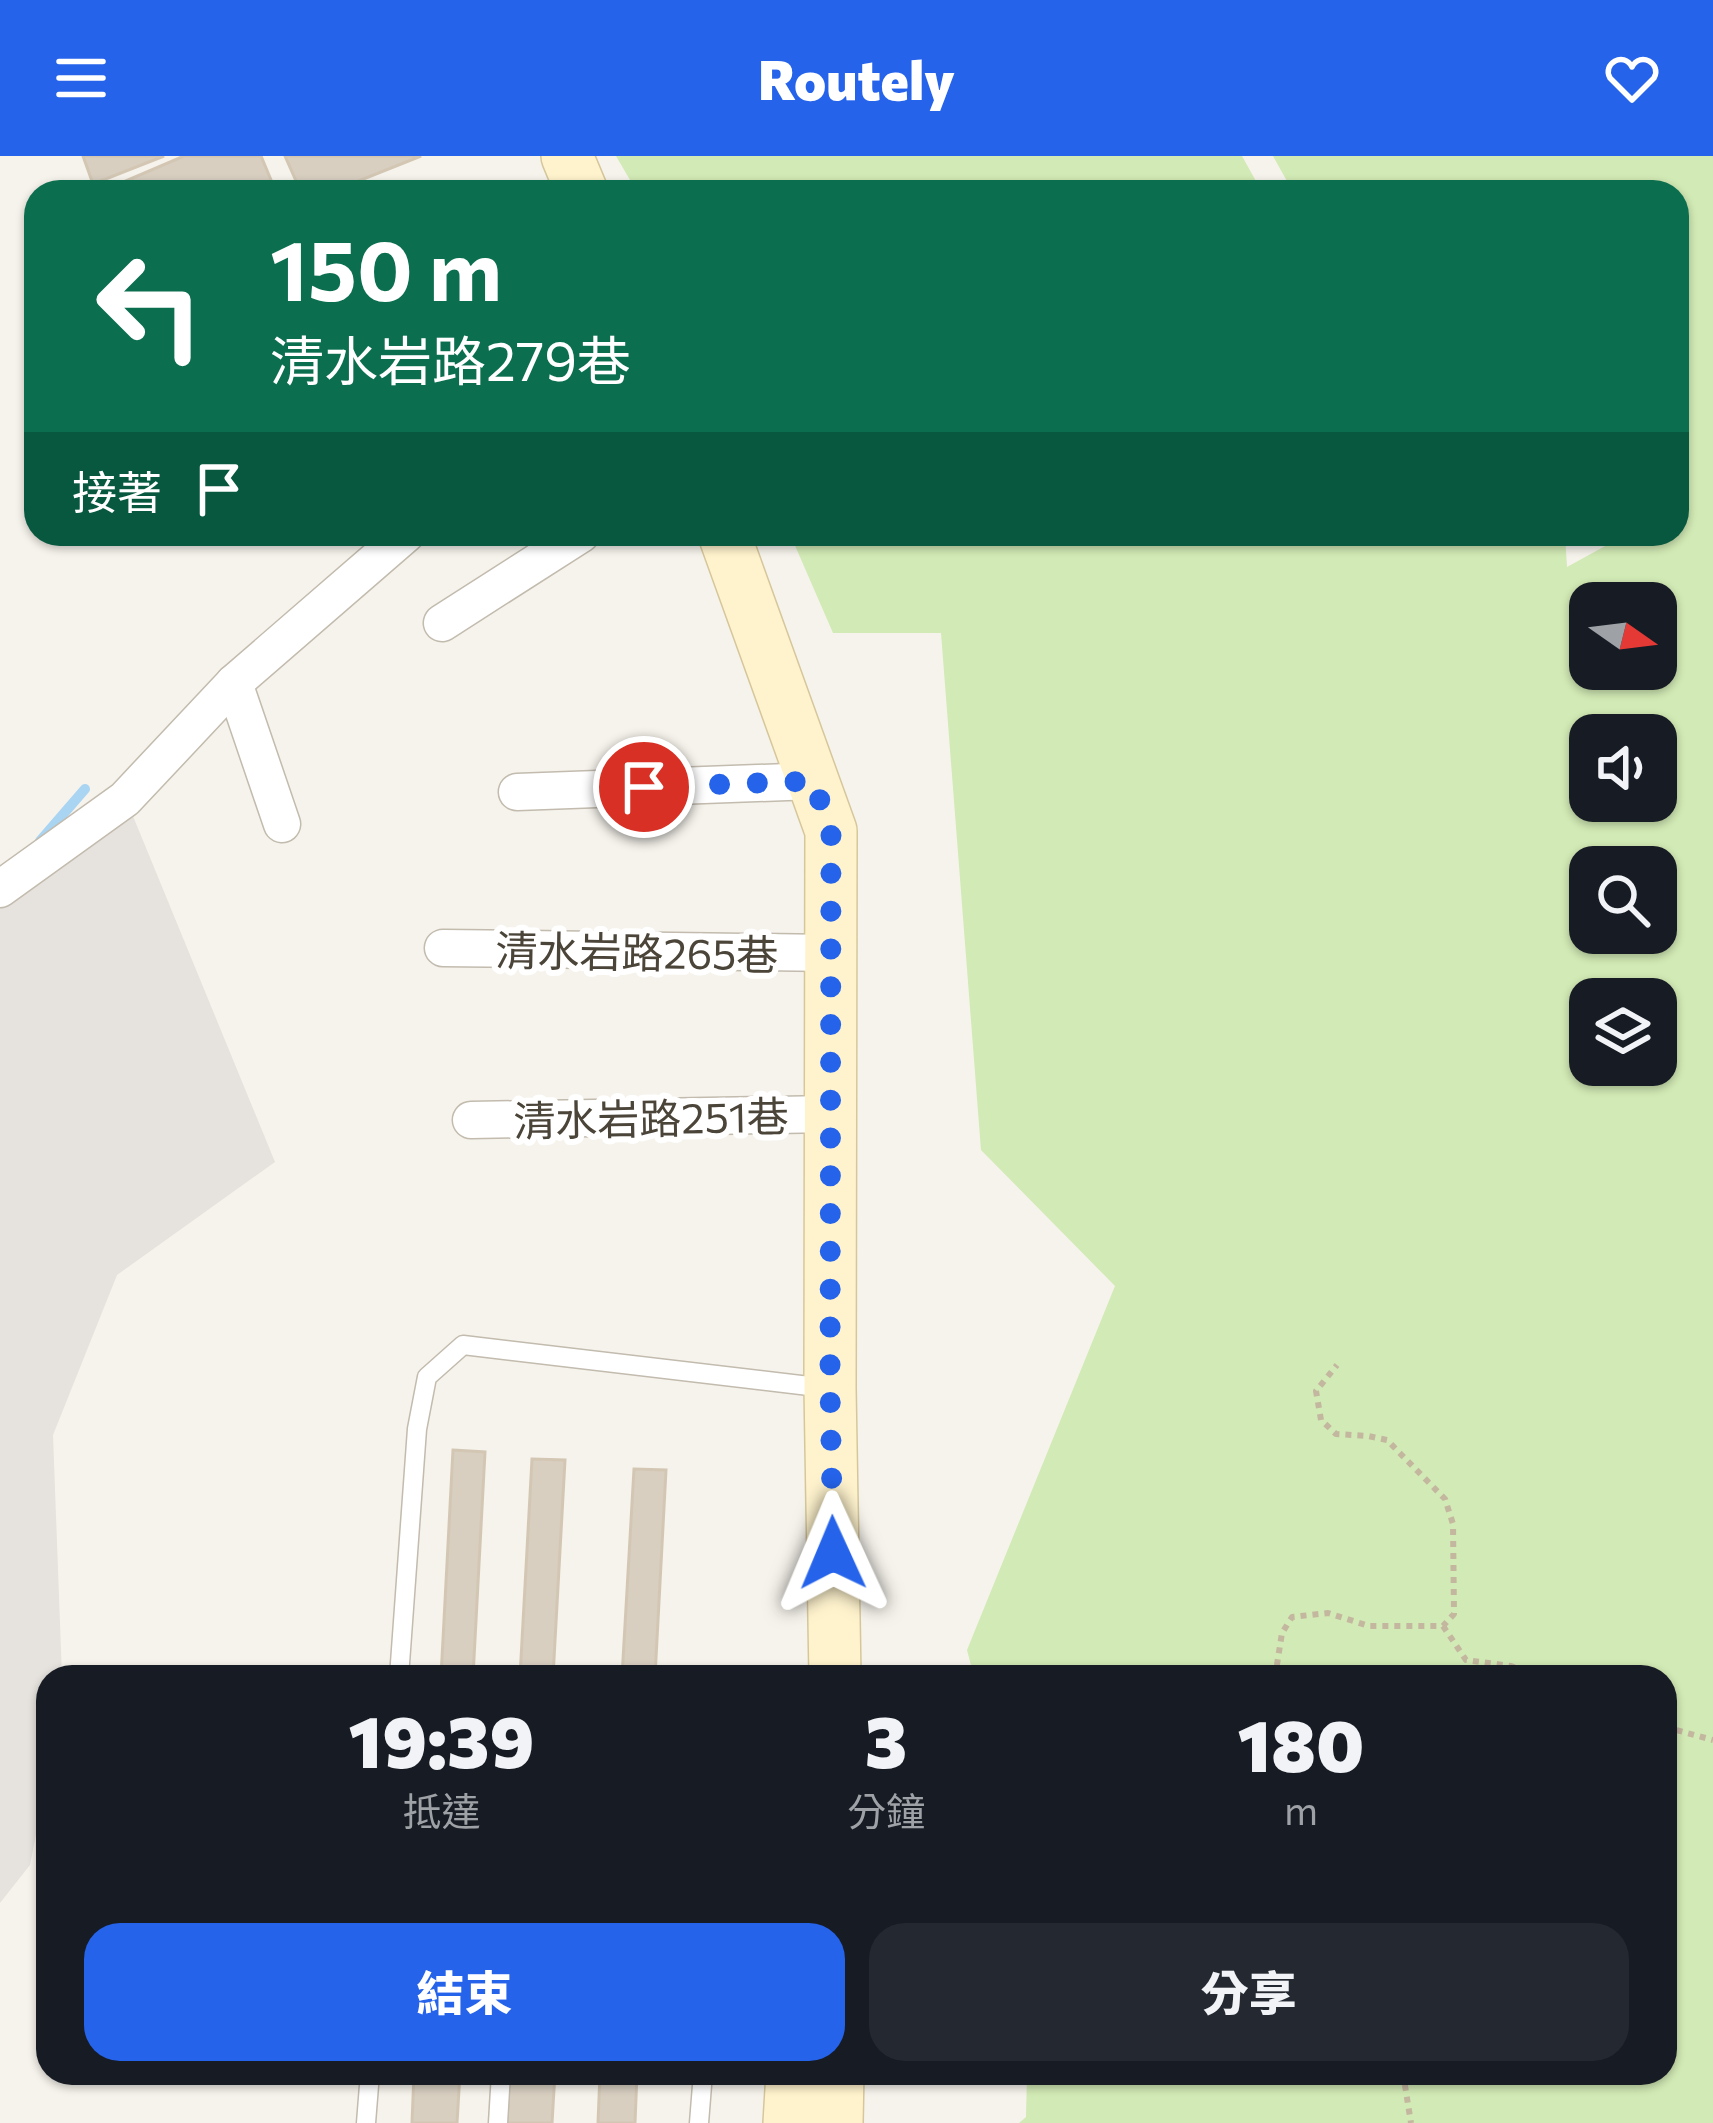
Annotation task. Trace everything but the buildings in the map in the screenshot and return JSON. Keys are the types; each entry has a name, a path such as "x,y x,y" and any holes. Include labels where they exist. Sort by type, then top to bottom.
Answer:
{"street":[{"path":"0,889 125,800 234,683 392,546"},
{"path":"442,623 561,546"},
{"path":"728,546 831,831 835,1665"},
{"path":"234,683 282,824"},
{"path":"518,792 813,781"},
{"name":"清水岩路265巷","path":"443,948 831,953"},
{"name":"清水岩路251巷","path":"471,1120 830,1114"},
{"path":"789,2123 791,2085"},
{"path":"837,2123 838,2085"}],"lane":[{"path":"400,1665 417,1429 427,1378 463,1346 830,1388"},
{"path":"366,2123 369,2085"},
{"path":"498,2123 500,2085"},
{"path":"699,2123 702,2085"}],"path":[{"path":"1277,1665 1282,1633 1292,1617 1328,1613 1370,1626 1443,1626 1454,1614 1453,1524 1445,1499 1387,1440 1336,1434 1321,1420 1316,1391 1337,1365"},
{"path":"1443,1626 1466,1660 1504,1665"},
{"path":"1677,1730 1713,1740"},
{"path":"1405,2085 1411,2123"}],"shaded area":[{"path":"119,782 275,1162 117,1275 53,1435 62,1665 36,1665 36,1835 30,1865 0,1903 0,882"}],"green space":[{"path":"616,156 1242,156 1255,180 630,180"},
{"path":"1273,156 1713,156 1713,2123 1019,2123 1026,2117 1027,2085 1677,2085 1677,1665 971,1665 967,1650 1115,1286 981,1150 941,633 833,633 795,546 1566,546 1567,567 1605,546 1689,546 1689,180 1286,180"}],"waterway":[{"path":"40,841 85,789"}],"route":[{"path":"644,787 813,781 831,831 833,1553"}]}
